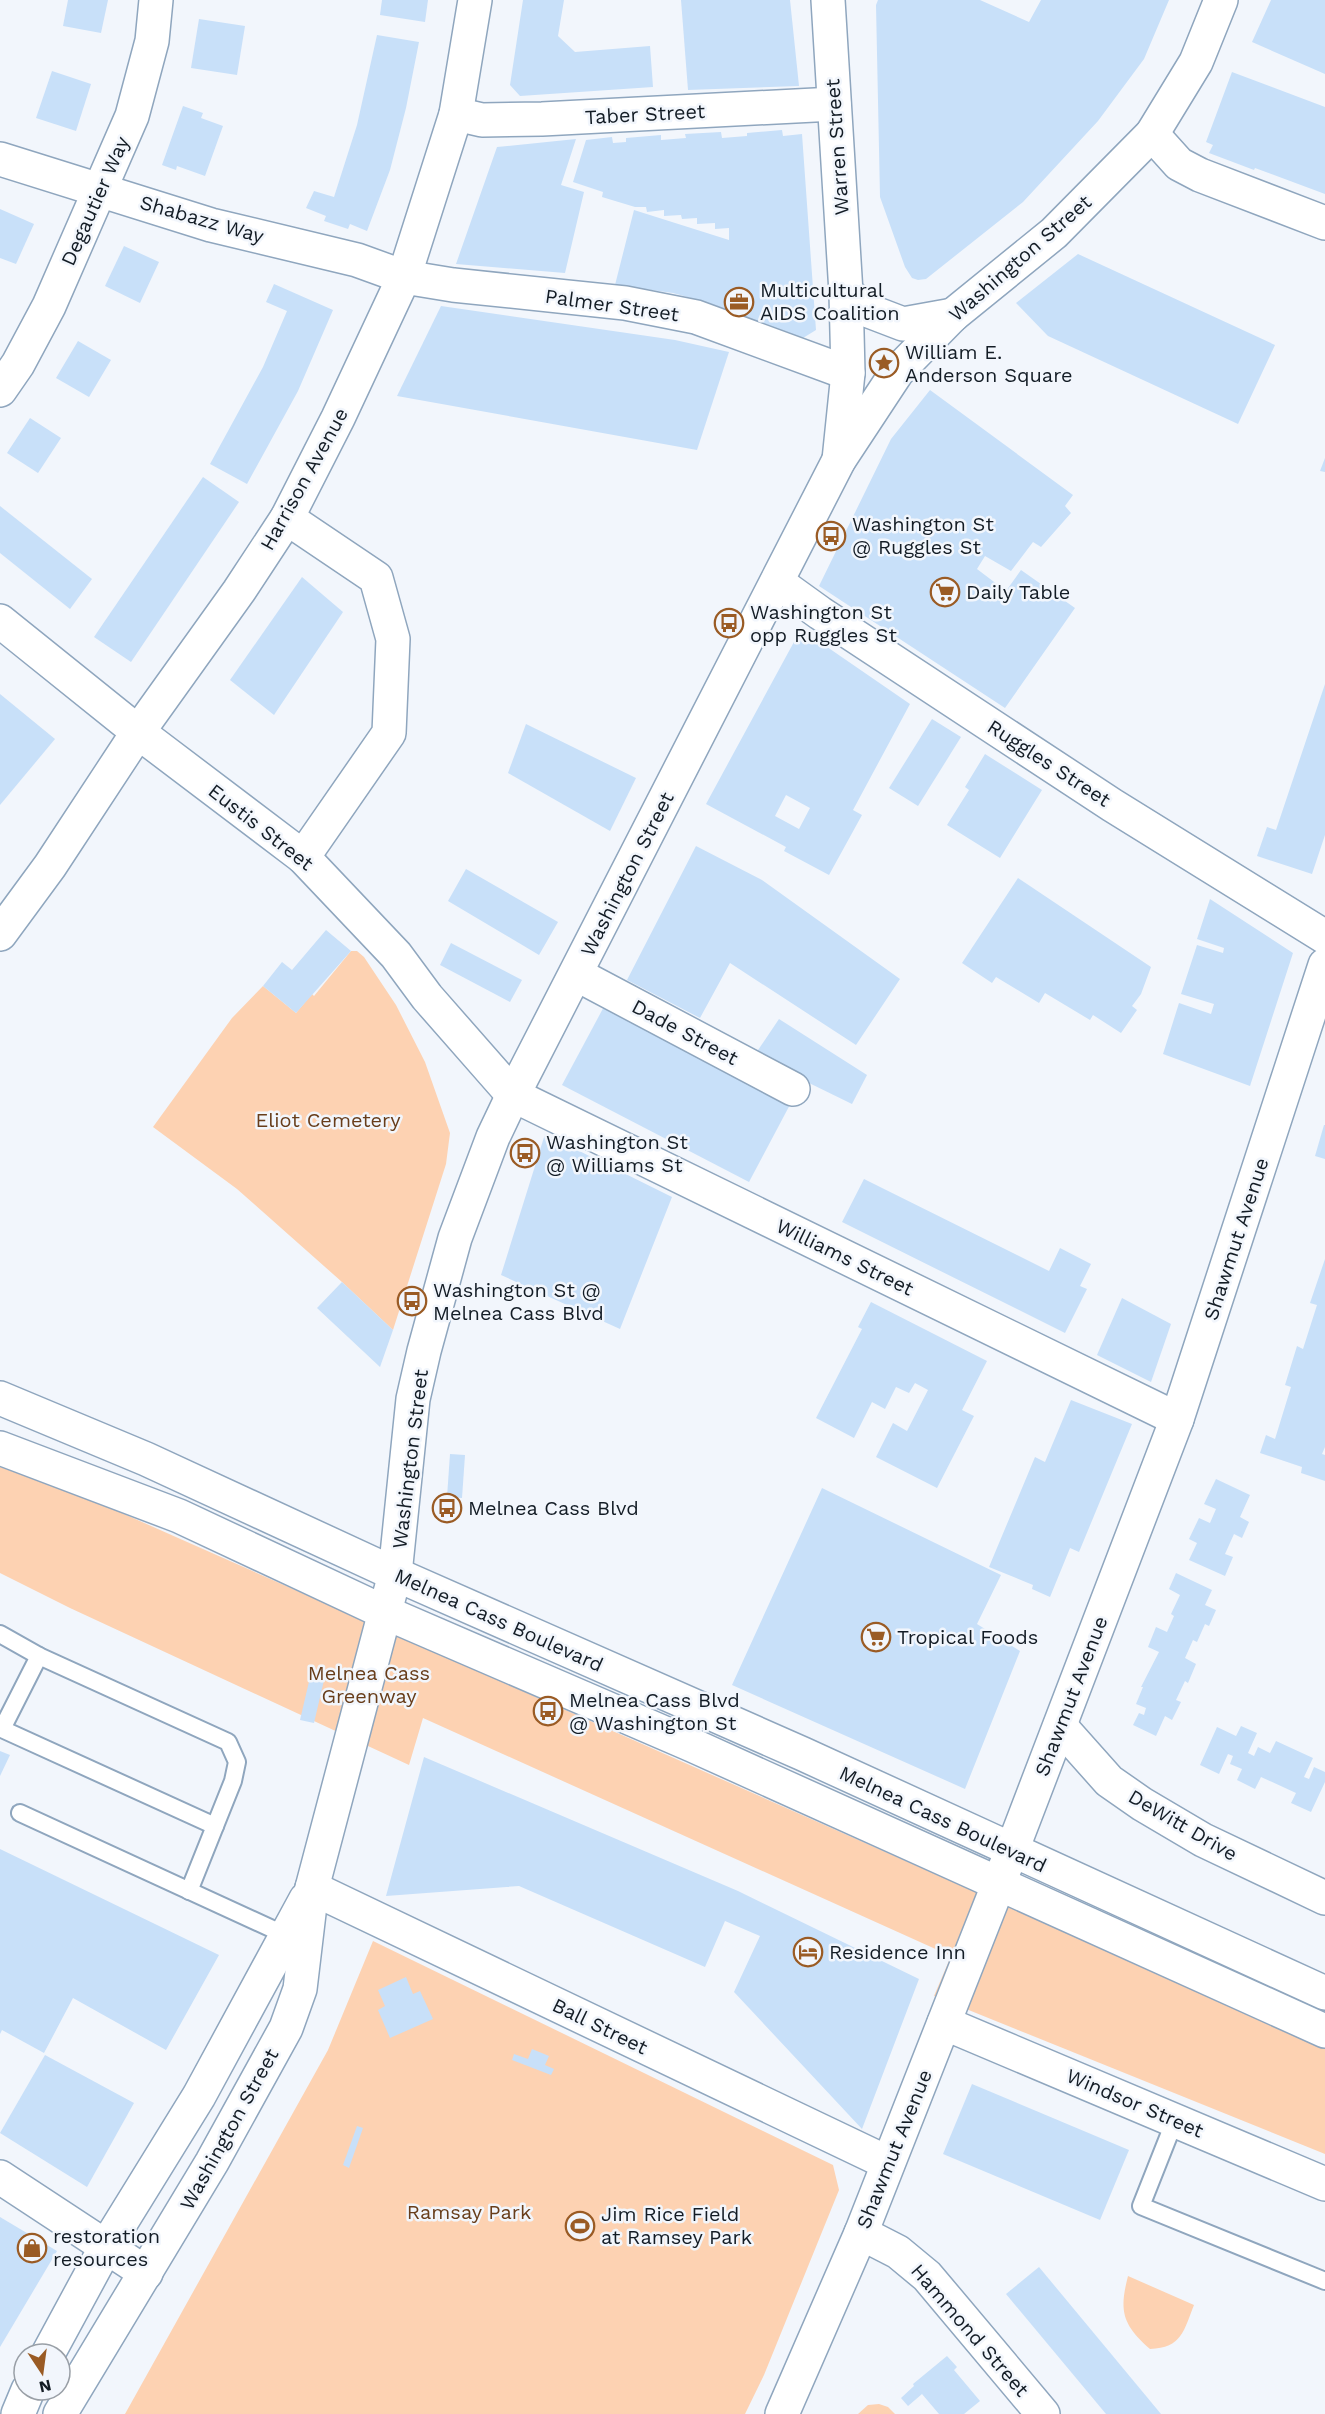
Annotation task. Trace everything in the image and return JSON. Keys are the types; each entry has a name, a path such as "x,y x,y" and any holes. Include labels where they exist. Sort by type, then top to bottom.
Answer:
{"main road":[{"name":"Degautier Way","path":"0,390 18,364 49,306 132,116 152,41 156,0"},
{"name":"Harrison Avenue","path":"0,934 50,866 138,732 239,591 287,518 338,418 404,277 456,114 475,0"},
{"name":"Warren Street","path":"828,0 846,293 848,373 839,460"},
{"name":"Washington Street","path":"54,2342 107,2245 296,1939 312,1888 395,1575 413,1399 424,1351 455,1238 493,1137 513,1095 839,460 897,372 953,315 1054,233 1152,134 1196,62 1221,0"},
{"name":"Taber Street","path":"456,114 482,120 542,119 834,104"},
{"path":"1152,134 1179,164 1200,175 1325,223"},
{"name":"Shabazz Way","path":"0,159 211,225 357,260 404,277"},
{"name":"Palmer Street","path":"404,277 453,285 625,303 696,316 848,373"},
{"path":"846,293 869,311 903,324 953,315"},
{"path":"287,518 376,578 393,639 389,733 303,857"},
{"name":"Ruggles Street","path":"777,582 1112,805 1325,937"},
{"name":"Eustis Street","path":"0,621 138,732 303,857 396,955 427,997 513,1095"},
{"name":"Shawmut Avenue","path":"782,2414 861,2233 999,1884 1177,1419 1325,965"},
{"name":"Dade Street","path":"576,974 793,1089"},
{"name":"Williams Street","path":"513,1095 1177,1419"},
{"name":"Melnea Cass Boulevard","path":"0,1398 167,1468 395,1575 684,1702 1325,1993"},
{"name":"Melnea Cass Boulevard","path":"0,1448 178,1516 384,1612 668,1734 1325,2031"},
{"name":"DeWitt Drive","path":"1060,1726 1109,1781 1142,1804 1203,1840 1325,1898"},
{"name":"Ball Street","path":"312,1888 888,2163"},
{"name":"Washington Street","path":"60,2414 212,2162 286,2028 300,1989 296,1939"},
{"name":"Windsor Street","path":"944,2023 1325,2184"},
{"path":"0,2177 107,2245 146,2273"},
{"name":"Hammond Street","path":"861,2233 898,2252 927,2276 1043,2414"}],"lane":[{"path":"0,1635 39,1656 228,1742 237,1762 233,1781 189,1891"},
{"path":"39,1656 2,1729 215,1826"},
{"path":"668,1734 684,1702"},
{"path":"20,1813 296,1939"},
{"path":"1175,2120 1141,2206 1325,2281"}],"green space":[{"name":"Eliot Cemetery","path":"351,951 357,951 364,957 396,1005 425,1062 450,1133 446,1164 393,1330 237,1189 153,1127 232,1018 263,986 296,1013 312,994 314,996"},
{"name":"Melnea Cass Greenway","path":"0,1467 88,1498 1325,2047 1325,2154 934,1996 951,1956 423,1718 409,1765 70,1608 0,1573"},
{"name":"Ramsay Park","path":"373,1941 833,2165 839,2190 764,2375 745,2414 125,2414 328,2050"},
{"path":"1128,2276 1194,2305 1184,2330 1169,2345 1150,2349 1128,2324 1124,2299"},
{"path":"879,2404 888,2407 895,2414 858,2414 868,2405"}],"building":[{"path":"68,0 108,0 101,33 63,26"},
{"path":"382,0 428,0 425,22 380,15"},
{"path":"523,0 564,0 558,36 575,52 650,46 653,87 520,96 510,85"},
{"path":"681,0 790,0 799,86 688,90"},
{"path":"878,0 980,0 1029,22 1041,0 1169,0 1144,59 1098,121 1023,202 926,279 918,280 912,278 905,267 880,197 876,5"},
{"path":"1271,0 1325,0 1325,74 1252,42"},
{"path":"199,19 245,26 237,75 191,68"},
{"path":"377,35 419,42 406,108 390,170 367,231 350,224 348,229 324,221 326,216 306,208 314,191 334,197 357,125"},
{"path":"52,71 91,84 76,131 36,118"},
{"path":"1232,72 1325,107 1325,194 1209,153 1213,145 1206,142"},
{"path":"183,106 203,113 201,118 223,126 205,176 177,166 176,170 162,165"},
{"path":"782,130 783,136 802,134 816,330 803,338 709,303 673,293 615,285 634,210 729,240 729,228 715,229 715,223 697,224 697,218 682,219 681,215 664,216 664,210 647,212 646,207 635,207 602,197 603,192 573,182 586,140 612,137 613,143 626,142 626,138 661,135 661,140 686,138 685,134 721,132 722,138"},
{"path":"576,139 561,185 584,192 565,273 456,264 497,147"},
{"path":"0,209 34,224 16,264 0,258"},
{"path":"124,246 159,262 140,303 105,286"},
{"path":"1078,254 1275,345 1238,424 1048,336 1016,303"},
{"path":"274,284 333,310 298,391 247,484 210,464 263,367 287,311 266,302"},
{"path":"441,306 675,340 729,352 697,450 397,396"},
{"path":"78,341 111,360 89,397 56,378"},
{"path":"930,390 1073,495 1065,506 1071,513 1041,547 1033,542 1011,571 985,556 977,569 1006,591 1021,570 1075,608 1005,708 819,586 891,439"},
{"path":"30,418 61,438 38,473 7,453"},
{"path":"1325,458 1325,472 1320,471"},
{"path":"203,477 239,502 131,662 94,637"},
{"path":"0,506 92,579 70,609 0,553"},
{"path":"302,577 343,612 274,715 230,680"},
{"path":"801,629 910,704 853,810 862,815 829,875 784,851 786,847 706,804","holes":["786,795 810,808 799,829 775,816"]},
{"path":"1325,684 1325,835 1312,874 1257,856 1267,827 1276,830"},
{"path":"0,694 55,739 0,805"},
{"path":"932,719 961,737 918,806 889,788"},
{"path":"526,724 636,778 610,831 508,773"},
{"path":"985,754 1042,790 1000,858 947,825 969,790 965,787"},
{"path":"696,846 762,880 900,979 856,1045 730,963 700,1018 627,980"},
{"path":"466,869 558,922 539,955 448,901"},
{"path":"1018,878 1151,967 1141,994 1132,1006 1137,1010 1121,1033 1093,1015 1090,1020 1045,993 1039,1003 996,977 992,983 962,963"},
{"path":"1210,899 1293,953 1250,1086 1163,1054 1179,1003 1211,1014 1214,1004 1181,994 1197,945 1223,953 1224,948 1197,939"},
{"path":"326,930 351,951 296,1013 263,986 282,962 292,970"},
{"path":"451,943 522,980 510,1002 440,965"},
{"path":"607,1001 793,1099 749,1182 562,1085"},
{"path":"779,1019 867,1075 852,1104 754,1056"},
{"path":"1325,1125 1325,1159 1315,1156"},
{"path":"545,1134 672,1197 620,1329 501,1275"},
{"path":"864,1179 1049,1271 1060,1248 1091,1264 1080,1286 1087,1289 1065,1333 842,1222"},
{"path":"1325,1259 1325,1447 1322,1454 1325,1455 1325,1481 1301,1473 1302,1467 1260,1453 1266,1435 1275,1439 1291,1387 1285,1385 1297,1346 1303,1349 1317,1305 1310,1303"},
{"path":"342,1282 393,1330 380,1367 317,1308"},
{"path":"1122,1298 1171,1324 1151,1382 1097,1355"},
{"path":"871,1302 987,1361 962,1410 974,1416 937,1488 876,1457 893,1423 907,1431 928,1390 915,1383 909,1393 896,1387 885,1409 872,1402 854,1438 816,1418 862,1329 858,1327"},
{"path":"1071,1400 1132,1424 1079,1552 1070,1548 1050,1597 1032,1589 1033,1585 989,1567 1035,1457 1045,1462"},
{"path":"450,1454 465,1455 462,1498 447,1497"},
{"path":"1216,1479 1250,1495 1240,1517 1249,1522 1242,1538 1234,1534 1225,1554 1233,1557 1225,1576 1189,1560 1197,1543 1189,1539 1199,1518 1210,1523 1216,1509 1204,1504"},
{"name":"Tropical Foods","path":"822,1488 1001,1575 977,1624 1020,1651 965,1789 732,1685"},
{"path":"1176,1573 1212,1590 1205,1605 1216,1610 1209,1626 1205,1624 1197,1642 1193,1640 1185,1658 1196,1664 1188,1683 1185,1681 1176,1700 1181,1702 1172,1720 1165,1716 1156,1736 1133,1725 1139,1713 1144,1715 1146,1708 1136,1704 1143,1687 1141,1687 1159,1652 1148,1647 1156,1627 1167,1632 1174,1616 1171,1614 1180,1595 1169,1589"},
{"path":"311,1673 325,1676 314,1723 300,1720"},
{"path":"1241,1726 1257,1733 1248,1753 1254,1756 1258,1747 1270,1753 1276,1741 1313,1758 1304,1777 1309,1779 1314,1767 1325,1772 1325,1782 1311,1812 1291,1803 1296,1793 1261,1777 1255,1789 1237,1780 1242,1769 1230,1764 1233,1756 1228,1754 1219,1774 1200,1765 1217,1727 1236,1736"},
{"path":"0,1751 10,1755 0,1776"},
{"name":"Residence Inn","path":"424,1757 738,1891 919,1979 862,2129 734,1992 760,1936 725,1921 705,1967 519,1886 386,1896"},
{"path":"0,1849 219,1955 166,2050 73,1998 44,2053 2,2030 0,2034"},
{"path":"406,1977 413,1994 420,1991 433,2019 390,2038 378,2010 385,2006 378,1990"},
{"path":"532,2049 549,2056 545,2065 554,2069 551,2075 512,2060 514,2054 528,2059"},
{"path":"45,2055 134,2103 87,2187 0,2133"},
{"path":"972,2084 1129,2150 1100,2220 943,2154"},
{"path":"357,2126 363,2128 349,2168 343,2165"},
{"path":"0,2217 57,2251 0,2347"},
{"path":"1039,2267 1161,2414 1106,2414 1006,2294"},
{"path":"947,2356 957,2367 954,2370 980,2401 964,2414 939,2414 922,2394 908,2406 901,2398 914,2386 913,2384"}],"place":[{"name":"Multicultural AIDS Coalition","path":"739,302"},
{"name":"William E. Anderson Square","path":"884,363"},
{"name":"Washington St @ Ruggles St","path":"831,536"},
{"name":"Daily Table","path":"945,592"},
{"name":"Washington St opp Ruggles St","path":"729,623"},
{"name":"Washington St @ Williams St","path":"525,1153"},
{"name":"Washington St @ Melnea Cass Blvd","path":"412,1301"},
{"name":"Melnea Cass Blvd","path":"447,1508"},
{"name":"Tropical Foods","path":"876,1637"},
{"name":"Melnea Cass Blvd @ Washington St","path":"548,1711"},
{"name":"Residence Inn","path":"808,1952"},
{"name":"Jim Rice Field at Ramsey Park","path":"580,2226"},
{"name":"restoration resources","path":"32,2248"}]}
